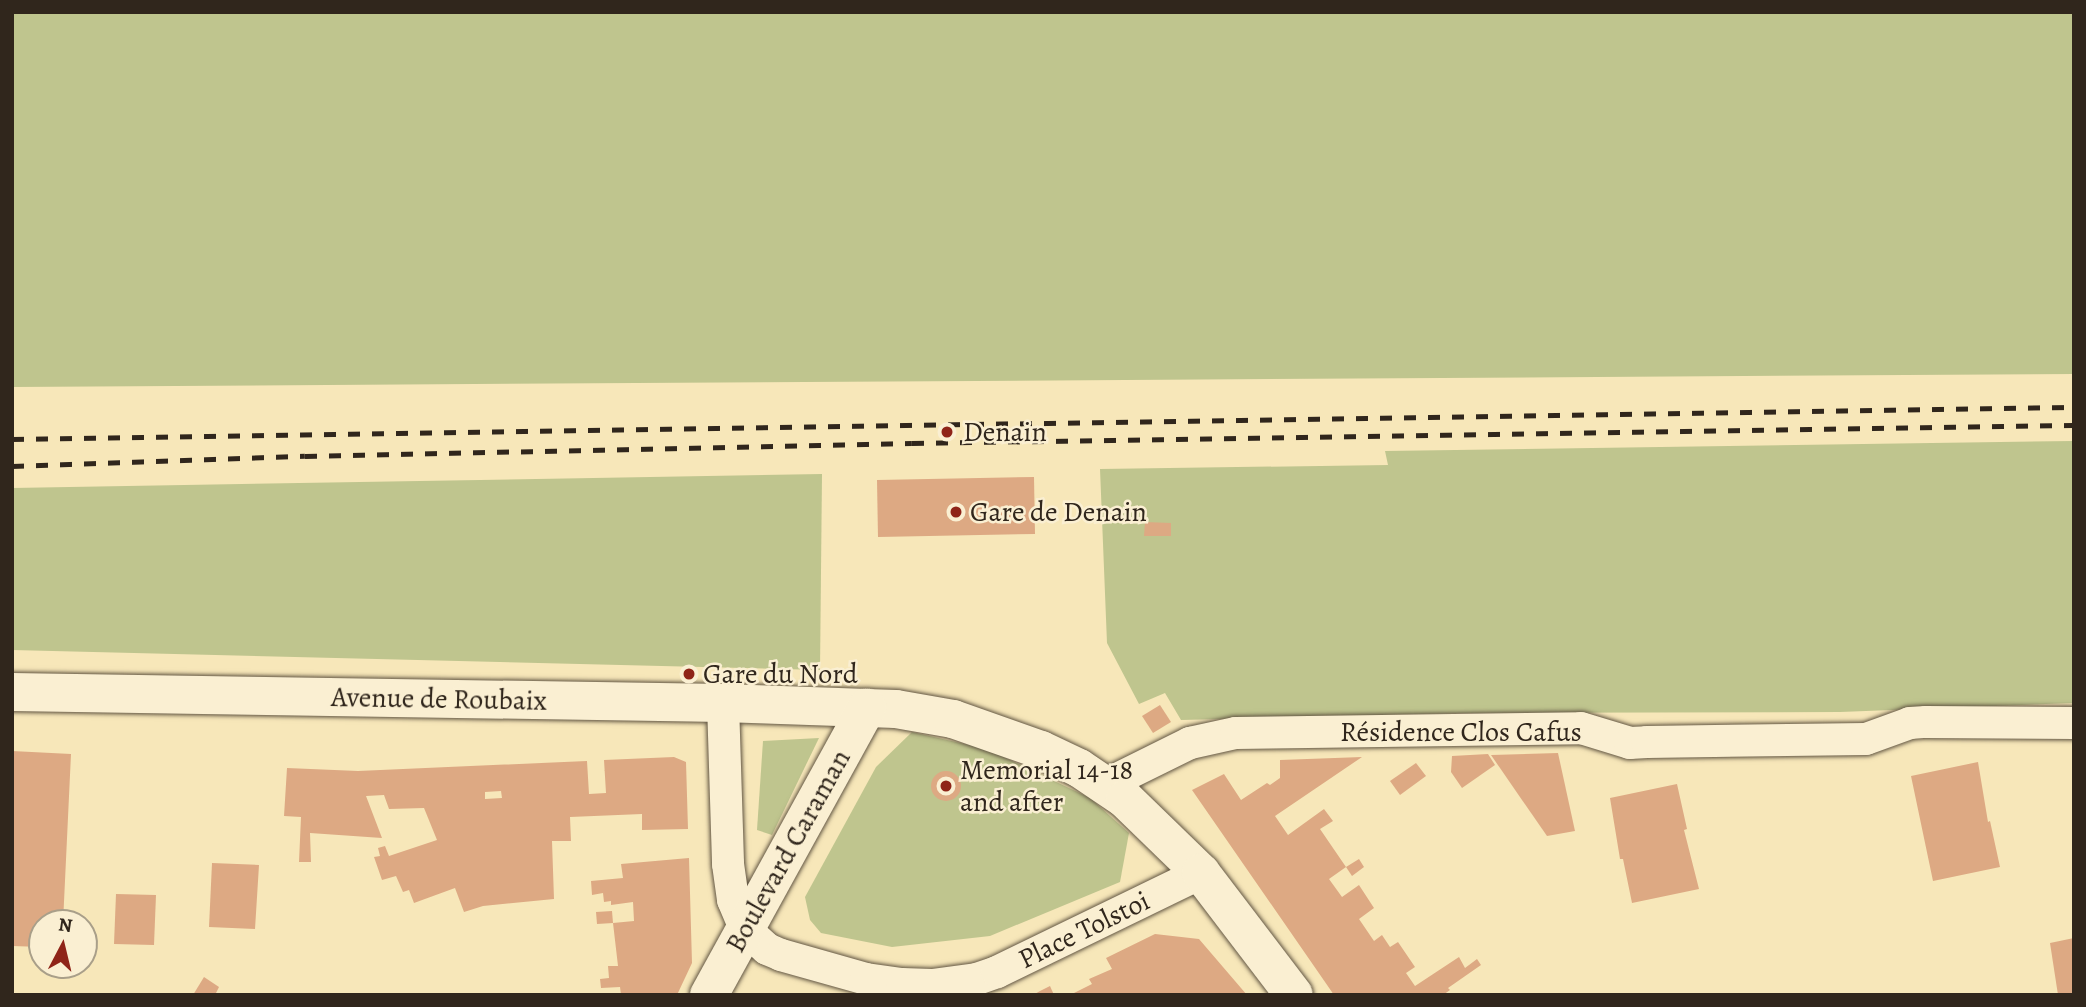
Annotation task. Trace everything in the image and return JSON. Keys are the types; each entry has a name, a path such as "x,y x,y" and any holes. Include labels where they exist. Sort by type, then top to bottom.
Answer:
{"street":[{"name":"Avenue de Roubaix","path":"12,692 723,704 867,708 926,713 982,727 1041,750 1105,785 1145,816 1201,873 1294,995"},
{"name":"Place Tolstoi","path":"723,704 728,864 733,900 746,930 767,950 781,955 866,979 931,990 997,972 1201,873"},
{"name":"Boulevard Caraman","path":"709,995 867,708"},
{"name":"Résidence Clos Cafus","path":"1105,785 1190,743 1236,733 1581,729 1630,743 1647,743 1866,739 1910,723 1926,722 2074,723"}],"green space":[{"path":"12,12 2074,12 2074,374 12,387"},
{"path":"2074,441 2074,703 1840,712 1464,713 1181,720 1165,693 1139,704 1107,643 1100,469 1388,465 1385,451"},
{"path":"822,474 820,670 12,650 12,488"},
{"path":"912,732 987,749 1090,798 1129,833 1120,882 990,936 892,947 821,933 810,920 805,897 876,767"},
{"path":"819,738 772,835 757,830 763,741"}],"building":[{"name":"Gare de Denain","path":"1034,477 1035,534 878,537 877,480"},
{"path":"1145,522 1171,523 1171,536 1144,536"},
{"path":"1160,705 1171,722 1153,733 1142,716"},
{"path":"12,751 71,754 64,909 28,909 28,947 12,946"},
{"path":"1558,753 1575,831 1547,836 1491,755"},
{"path":"1488,754 1495,765 1462,788 1451,772 1452,756"},
{"path":"674,757 686,762 688,829 642,830 642,814 570,817 571,841 552,841 554,899 483,906 464,912 455,888 414,903 409,890 403,892 396,876 382,880 374,857 380,856 378,848 385,846 389,856 437,840 424,808 389,809 384,795 366,796 382,838 310,833 311,862 299,862 301,817 284,816 287,768 358,771 587,761 589,794 606,793 604,760","holes":["501,791 502,798 485,799 485,792"]},
{"path":"1362,757 1275,816 1288,835 1324,809 1333,821 1320,829 1346,867 1329,879 1342,897 1359,885 1374,908 1359,919 1374,941 1382,935 1390,947 1398,942 1415,967 1406,973 1415,986 1459,957 1465,968 1477,959 1481,965 1448,988 1450,990 1443,995 1334,995 1192,790 1224,774 1241,800 1280,778 1280,760"},
{"path":"1978,762 1988,822 1990,821 2000,867 1933,881 1911,776"},
{"path":"1416,763 1426,776 1400,795 1390,781"},
{"name":"Memorial 14-18 and after","path":"946,771 957,775 961,786 957,797 946,801 935,797 931,786 935,775"},
{"path":"1677,784 1687,829 1684,830 1699,889 1632,903 1623,859 1620,859 1610,798"},
{"path":"689,858 692,963 677,995 621,995 620,987 601,988 600,979 609,978 608,966 618,966 613,923 634,921 633,902 611,905 611,901 604,902 603,893 592,895 591,881 623,878 621,864"},
{"path":"1359,859 1364,867 1352,876 1346,867"},
{"path":"212,863 259,865 255,929 209,927"},
{"path":"116,894 156,895 154,945 114,944"},
{"path":"612,911 613,923 597,924 596,912"},
{"path":"1155,934 1199,939 1247,995 1070,995 1092,984 1089,979 1112,969 1106,958"},
{"path":"2074,938 2074,995 2058,995 2050,943"},
{"path":"204,977 219,987 215,995 193,995"},
{"path":"1050,986 1054,995 1033,995 1040,991"}],"railway":[{"path":"12,439 2074,407"},
{"path":"12,466 305,456 912,443 2074,425"}],"place":[{"name":"Denain","path":"947,432"},
{"name":"Gare de Denain","path":"956,512"},
{"name":"Gare du Nord","path":"689,674"},
{"name":"Memorial 14-18 and after","path":"946,786"}]}
